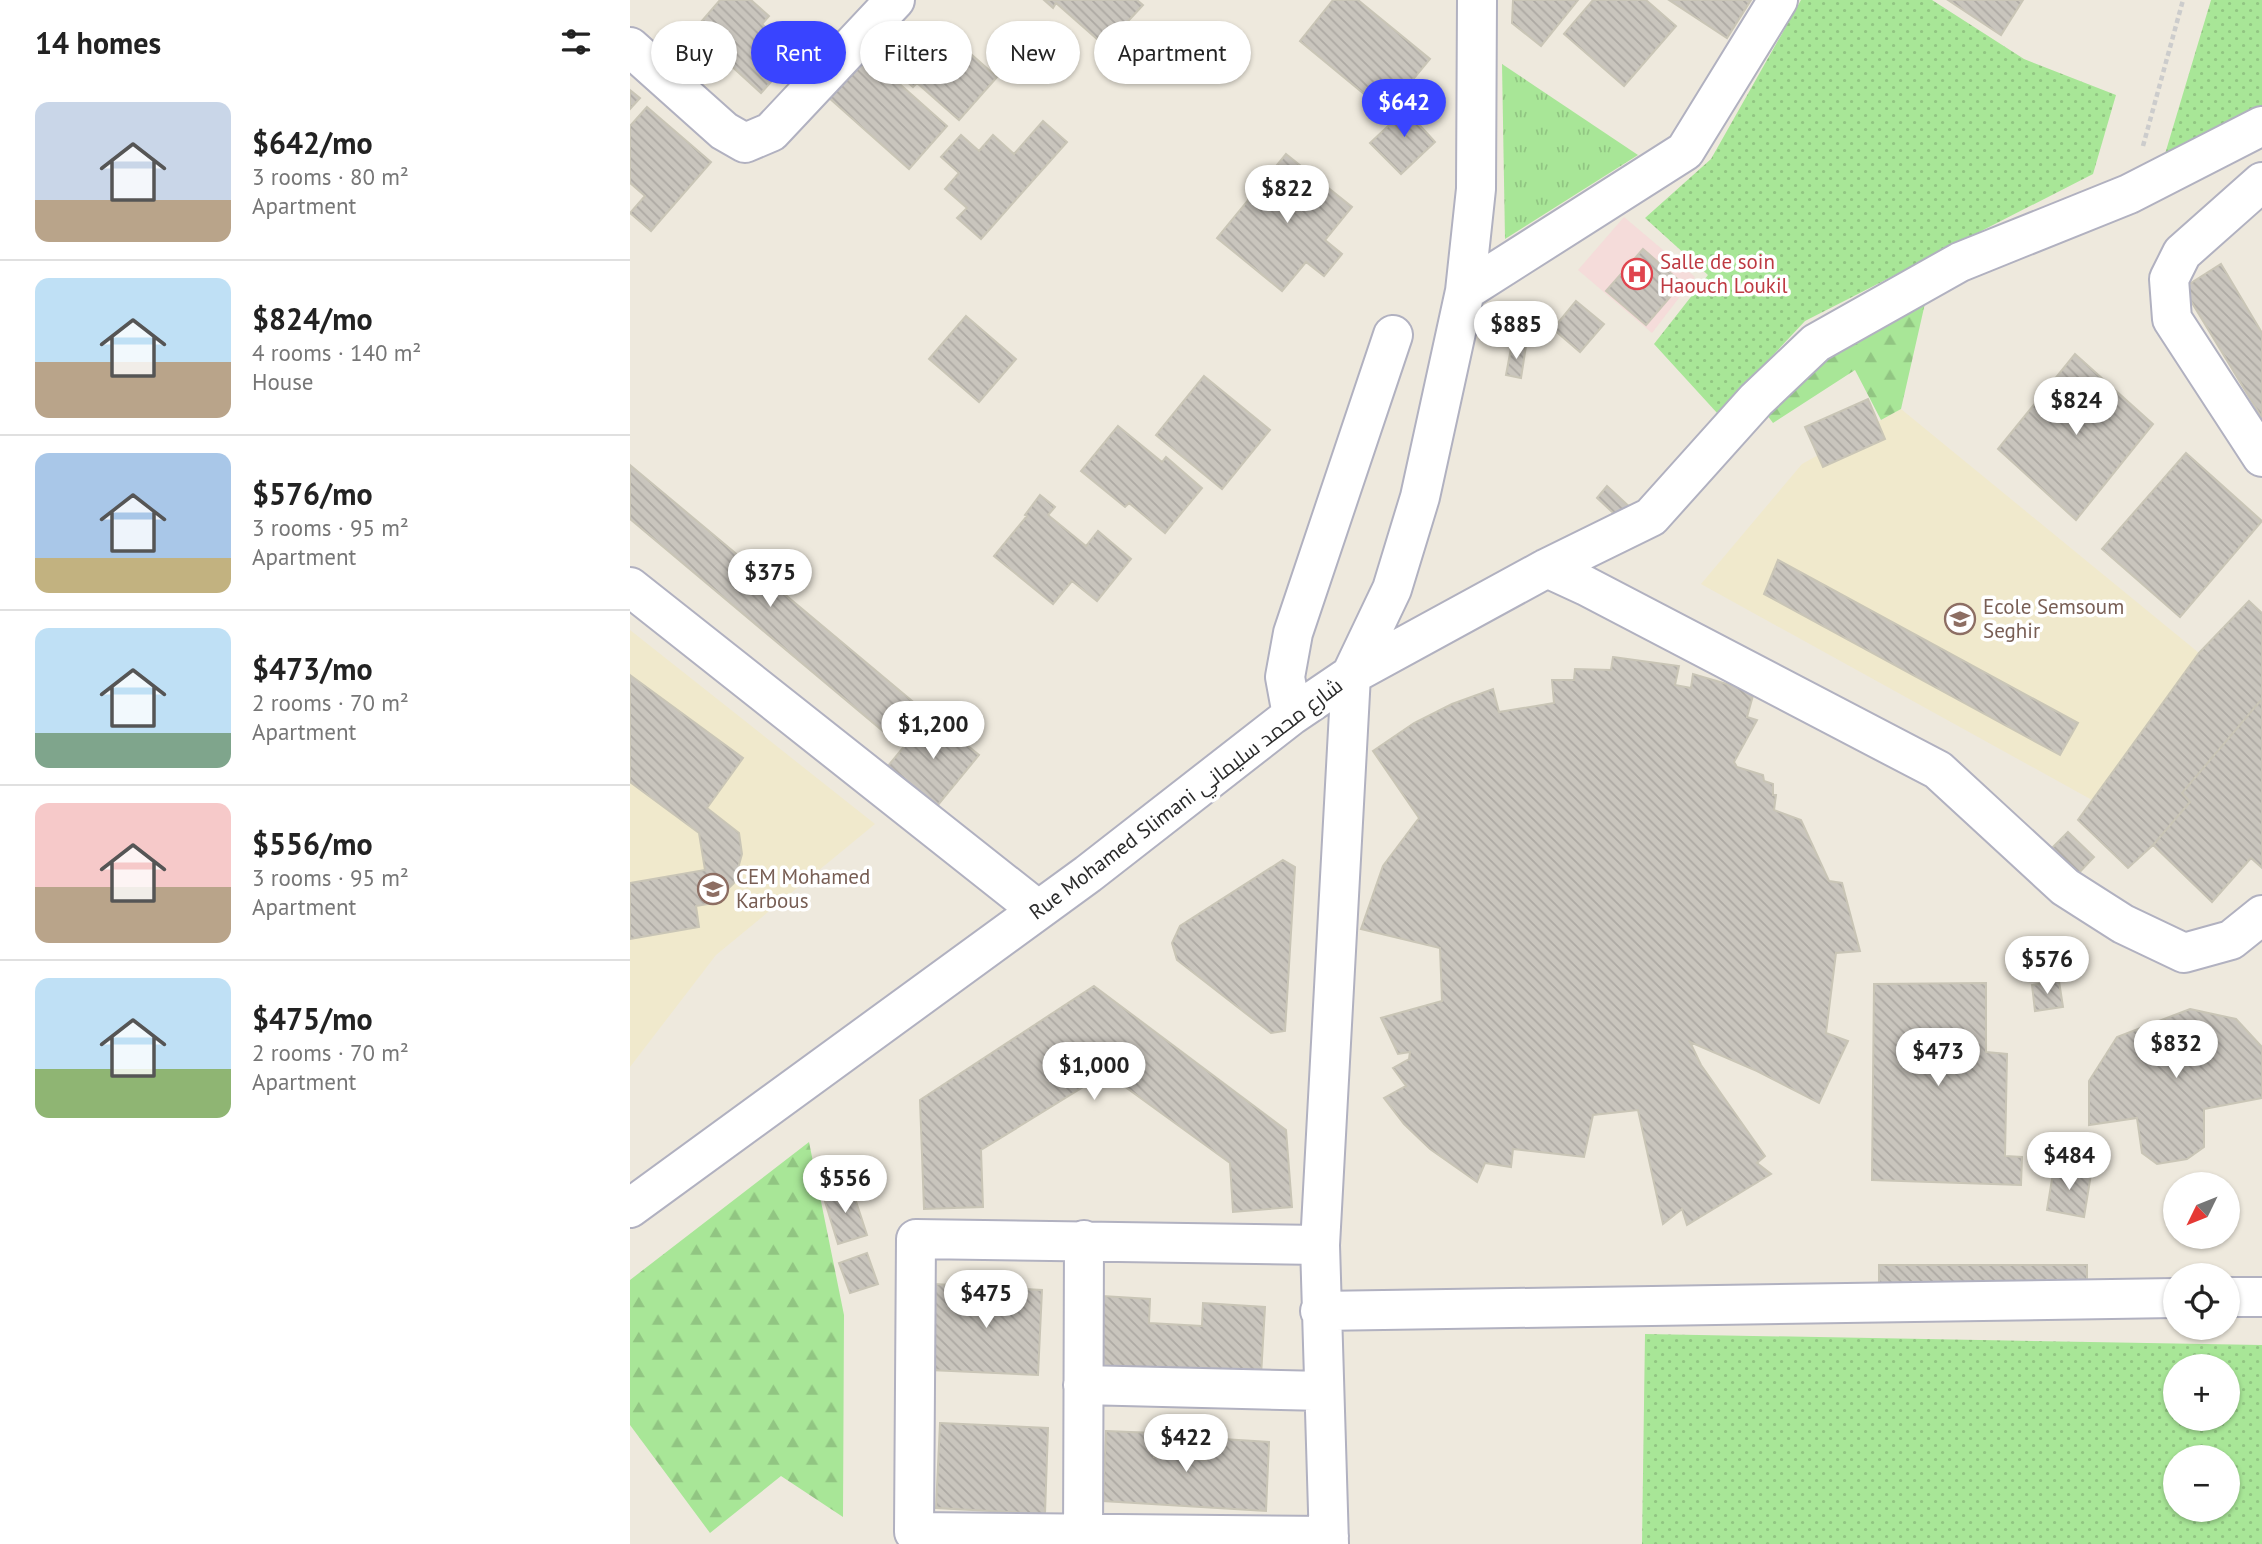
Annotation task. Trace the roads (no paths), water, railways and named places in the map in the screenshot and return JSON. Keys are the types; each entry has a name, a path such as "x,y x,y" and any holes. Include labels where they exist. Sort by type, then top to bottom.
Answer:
{"street":[{"name":"Rue Mohamed Slimani شارع محمد سليماني","path":"632,1203 1038,910 1292,715 1351,675 1392,589 1420,497 1465,291 1476,189 1477,0"},
{"path":"1465,291 1685,151 1778,0"},
{"path":"630,47 724,131 745,143 771,132 882,5"},
{"path":"1320,1245 916,1239 914,1532 1083,1539 1329,1540 1320,1245 1351,675 1547,568 1651,517 1756,400 1816,343 1960,262 2129,194 2262,126"},
{"path":"2257,201 2182,253 2169,279 2172,319 2262,457"},
{"path":"1292,715 1285,677 1293,633 1393,335"},
{"path":"1547,568 1938,770 2065,887 2123,924 2184,953 2231,940 2262,915"},
{"path":"630,587 1038,910"},
{"path":"1083,1539 1084,1240"},
{"path":"2240,1297 2262,1297"},
{"path":"1320,1311 2163,1298"},
{"path":"1083,1385 1323,1391"}],"place":[{"name":"Salle de soin Haouch Loukil","path":"1637,274"},
{"name":"Ecole Semsoum Seghir","path":"1960,619"},
{"name":"CEM Mohamed Karbous","path":"713,889"}]}
